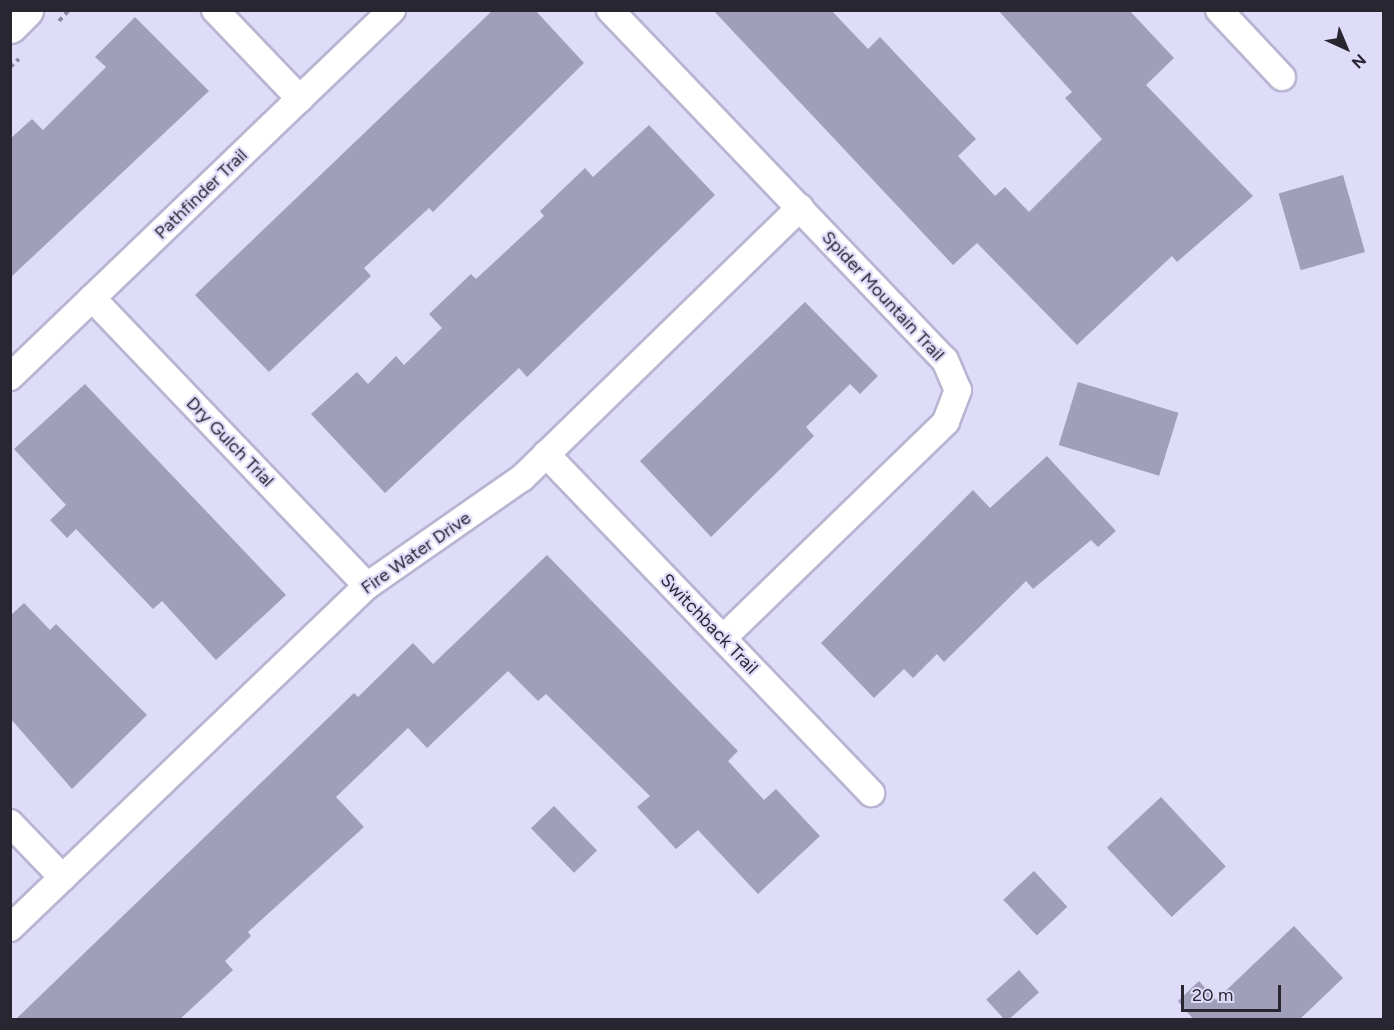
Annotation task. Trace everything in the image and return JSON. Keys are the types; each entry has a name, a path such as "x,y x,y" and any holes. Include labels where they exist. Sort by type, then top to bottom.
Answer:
{"main road":[{"path":"10,26 26,10"}],"street":[{"path":"215,10 300,99"},
{"name":"Pathfinder Trail","path":"10,377 392,10"},
{"name":"Spider Mountain Trail","path":"610,10 945,360 958,390 946,422 723,638"},
{"path":"1219,10 1282,77"},
{"name":"Fire Water Drive","path":"10,928 366,586 499,496 546,454 800,208"},
{"name":"Dry Gulch Trial","path":"93,298 366,586"},
{"name":"Switchback Trail","path":"546,454 871,793"},
{"path":"10,823 63,878"}],"building":[{"path":"493,10 535,10 584,63 433,212 429,208 364,268 371,276 269,372 195,295"},
{"path":"713,10 831,10 868,49 880,37 976,139 958,156 995,196 1005,187 1029,212 1102,139 1065,98 1072,92 998,10 1129,10 1174,58 1146,85 1253,196 1177,262 1172,256 1077,345 977,243 953,265"},
{"path":"135,17 209,91 10,278 10,139 32,119 43,130 106,67 95,57"},
{"path":"649,125 715,195 527,377 519,368 385,493 311,414 357,372 368,384 396,356 404,365 442,328 429,314 471,274 476,279 544,216 540,211 585,168 593,177"},
{"path":"1343,175 1365,252 1301,270 1279,193"},
{"path":"805,302 878,376 860,394 850,384 806,427 814,436 711,537 640,461"},
{"path":"1078,382 1178,413 1159,476 1059,445"},
{"path":"85,384 286,595 216,660 162,601 153,609 76,529 67,538 50,520 66,505 14,449"},
{"path":"1047,456 1116,531 1098,547 1091,540 1033,589 1026,581 944,662 937,654 913,678 904,669 874,698 821,643 973,490 990,508"},
{"path":"547,555 738,751 728,761 764,800 776,789 820,836 758,894 698,830 676,849 637,807 650,796 546,694 538,701 508,671 427,748 408,728 336,797 364,827 248,932 251,936 225,961 233,970 179,1020 15,1020 354,693 358,697 413,643 433,664"},
{"path":"24,603 50,630 56,624 147,715 72,789 10,718 10,616"},
{"path":"1161,797 1226,866 1172,917 1107,847"},
{"path":"554,806 597,851 574,873 531,828"},
{"path":"1034,871 1067,907 1037,935 1003,900"},
{"path":"1294,926 1343,978 1299,1020 1194,1020 1178,1001 1199,981 1216,1000"},
{"path":"1019,970 1039,992 1008,1020 1005,1020 986,999"}]}
